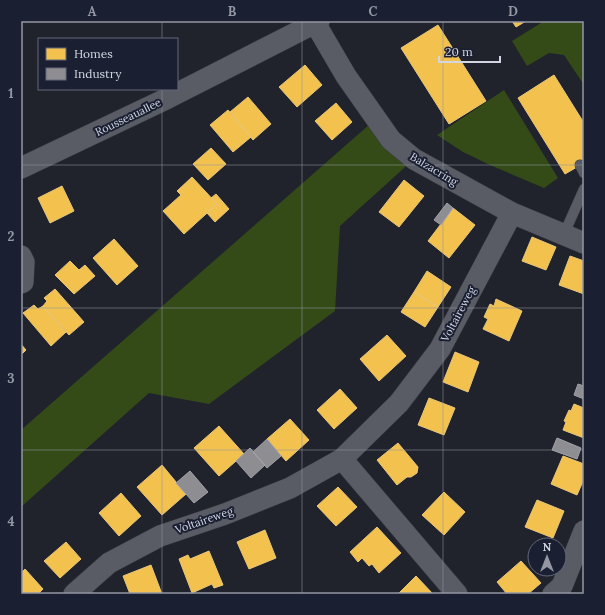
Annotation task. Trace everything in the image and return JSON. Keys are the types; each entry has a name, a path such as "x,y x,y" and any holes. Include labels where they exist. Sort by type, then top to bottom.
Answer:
{"street":[{"name":"Rousseauallee","path":"21,168 168,98 316,22"},
{"name":"Balzacring","path":"316,22 346,76 391,140 414,159 512,213 584,243"},
{"name":"Voltaireweg","path":"74,594 109,562 160,536 225,514 290,488 342,459 399,403 440,349 512,213"},
{"path":"21,256 24,262 23,282 21,283"},
{"path":"342,459 457,594"},
{"path":"553,594 562,586 584,531"}],"lane":[{"path":"564,234 584,189"}],"green space":[{"path":"544,21 584,21 584,85 564,55 549,53 527,66 512,41"},
{"path":"504,90 558,178 544,188 463,152 437,135"},
{"path":"370,124 414,159 340,226 335,311 209,404 149,393 21,507 21,430"}],"building: Homes":[{"path":"512,21 526,21 516,27"},
{"path":"438,25 486,101 449,124 401,48"},
{"path":"305,65 322,85 297,107 279,87"},
{"path":"554,75 584,123 584,163 565,174 518,98"},
{"path":"248,97 271,124 253,140 230,112"},
{"path":"336,103 352,122 332,140 315,121"},
{"path":"228,110 251,137 233,152 210,125"},
{"path":"211,148 226,164 208,180 193,164"},
{"path":"192,177 217,204 184,234 163,211 181,195 177,191"},
{"path":"404,180 424,196 399,227 379,212"},
{"path":"62,186 74,211 50,223 38,198"},
{"path":"216,194 229,209 215,222 207,213 217,204 211,198"},
{"path":"453,208 475,225 449,258 428,241"},
{"path":"532,237 556,247 546,270 522,261"},
{"path":"114,239 138,266 117,285 93,258"},
{"path":"570,256 584,261 584,294 559,285"},
{"path":"70,261 79,270 85,265 95,276 74,294 55,275"},
{"path":"427,271 451,287 438,307 414,292"},
{"path":"55,289 84,322 69,335 43,306 47,301 44,298"},
{"path":"414,292 438,307 425,327 401,312"},
{"path":"496,299 522,311 509,341 483,329 488,319 484,317 490,304 494,306"},
{"path":"34,305 38,309 43,306 66,332 51,346 23,313"},
{"path":"387,335 406,356 379,381 360,359"},
{"path":"21,344 26,350 21,355"},
{"path":"455,352 479,362 468,392 443,382"},
{"path":"340,389 357,408 334,429 317,410"},
{"path":"429,398 455,408 444,435 418,425"},
{"path":"574,404 584,408 584,438 563,430 566,422 564,421 569,410 571,411"},
{"path":"290,419 309,440 286,461 267,439"},
{"path":"219,426 244,454 219,476 194,448"},
{"path":"398,443 418,467 417,473 411,477 407,477 397,485 377,460"},
{"path":"563,456 584,464 584,479 577,495 551,484"},
{"path":"162,465 186,494 162,515 137,487"},
{"path":"338,487 357,507 336,526 317,506"},
{"path":"444,492 465,512 444,535 422,515"},
{"path":"121,493 141,516 119,536 99,513"},
{"path":"537,500 564,511 553,537 525,527"},
{"path":"377,527 401,553 379,573 372,564 369,566 362,558 358,562 350,552"},
{"path":"265,530 276,558 249,569 237,542"},
{"path":"66,542 81,559 60,578 44,561"},
{"path":"209,551 223,585 214,588 212,584 192,593 179,559 188,555 190,559"},
{"path":"521,561 527,568 527,577 536,577 541,583 528,594 507,594 497,582"},
{"path":"151,565 162,594 130,594 123,576"},
{"path":"25,569 43,589 38,594 21,594 21,573"},
{"path":"416,576 433,594 398,594"}],"building: Industry":[{"path":"447,203 453,208 441,225 434,220"},
{"path":"578,384 584,386 584,399 574,395"},
{"path":"557,438 581,448 577,459 552,450"},
{"path":"267,439 281,456 267,468 253,452"},
{"path":"250,448 265,465 251,478 236,461"},
{"path":"190,471 208,492 194,503 176,483"}]}
